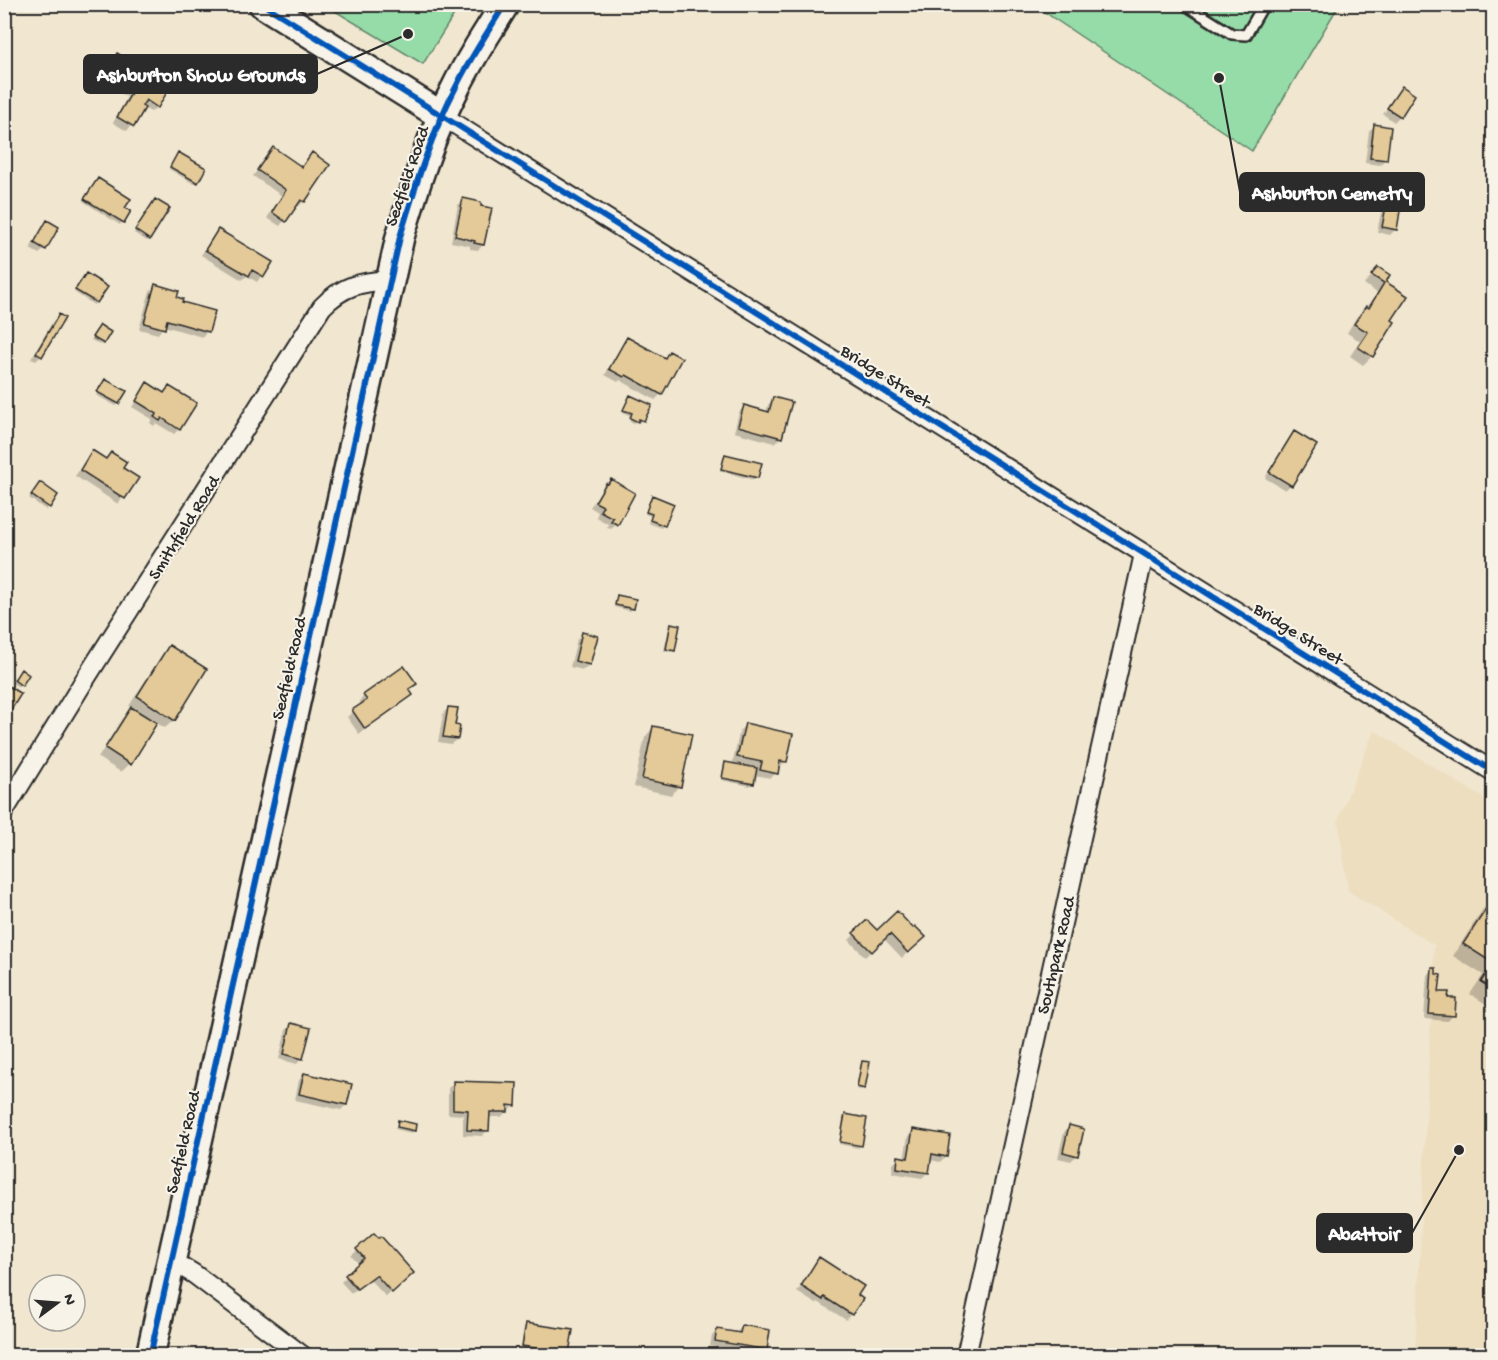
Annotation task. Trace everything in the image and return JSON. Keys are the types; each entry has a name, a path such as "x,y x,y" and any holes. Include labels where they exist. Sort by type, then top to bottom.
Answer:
{"street":[{"name":"Bridge Street","path":"263,4 1494,772"},
{"name":"Seafield Road","path":"150,1356 390,280 413,194 442,116 467,65 505,4"},
{"name":"Smithfield Road","path":"4,811 322,307 334,295 358,284 390,280"},
{"name":"Southpark Road","path":"966,1356 1144,554"},
{"path":"170,1266 184,1268 194,1274 303,1356"}],"lane":[{"path":"1184,4 1232,34 1246,34 1264,4"}],"shaded area":[{"path":"1374,730 1493,804 1493,1355 1415,1355 1434,945 1348,891 1338,820"}],"green space":[{"path":"325,5 460,5 423,64"},
{"path":"1034,5 1339,5 1252,151"}],"building":[{"path":"117,53 171,85 158,108 146,100 142,106 145,108 134,127 117,117 132,92 104,76"},
{"path":"1402,86 1415,95 1401,117 1387,108"},
{"path":"1374,124 1391,127 1387,160 1370,158"},
{"path":"273,147 302,167 312,152 330,165 305,202 301,200 286,222 272,212 286,190 257,170"},
{"path":"178,152 206,168 198,183 170,167"},
{"path":"98,178 131,199 125,208 131,211 124,223 84,199"},
{"path":"1388,196 1402,198 1397,230 1382,227"},
{"path":"463,198 481,202 481,206 492,208 484,245 455,236"},
{"path":"155,199 170,208 150,240 135,230"},
{"path":"47,220 59,227 46,250 34,243"},
{"path":"218,229 273,262 264,277 252,270 249,276 205,250"},
{"path":"1378,267 1390,275 1386,282 1408,296 1392,320 1395,322 1373,357 1358,347 1368,332 1354,324 1366,306 1369,308 1384,283 1371,275"},
{"path":"86,273 108,287 97,303 75,290"},
{"path":"155,284 179,291 177,297 183,299 182,302 215,311 209,332 167,320 165,329 144,323"},
{"path":"59,314 65,318 42,357 36,353"},
{"path":"100,325 111,332 104,344 92,337"},
{"path":"627,337 665,358 669,351 682,358 662,395 626,375 624,377 609,369"},
{"path":"105,379 127,391 119,404 97,392"},
{"path":"147,382 164,393 169,386 197,403 180,430 162,418 160,421 154,417 157,414 136,401"},
{"path":"630,395 652,405 644,421 639,419 638,422 630,418 632,413 623,410"},
{"path":"773,397 792,402 782,438 738,426 744,405 769,412"},
{"path":"1294,431 1317,445 1292,486 1269,472"},
{"path":"92,450 106,459 111,452 127,462 123,468 139,478 125,499 80,470"},
{"path":"725,454 762,463 758,478 721,469"},
{"path":"611,479 635,493 618,525 611,521 613,518 600,511 603,506 595,502 606,483 608,484"},
{"path":"40,482 58,495 50,508 31,495"},
{"path":"652,495 674,504 665,526 650,520 652,514 646,512"},
{"path":"617,595 636,599 634,609 615,605"},
{"path":"671,623 680,625 675,651 666,649"},
{"path":"582,632 598,636 590,665 575,661"},
{"path":"169,645 207,669 175,721 137,696"},
{"path":"404,666 417,684 409,689 413,695 365,729 352,710 367,700 363,695"},
{"path":"21,669 29,675 22,686 14,680"},
{"path":"4,683 21,694 6,718 4,717"},
{"path":"131,707 157,723 131,765 105,748"},
{"path":"448,707 458,708 455,725 460,726 458,739 443,737"},
{"path":"745,723 793,734 787,762 780,761 778,774 760,770 762,762 737,757"},
{"path":"653,726 692,734 681,787 642,779"},
{"path":"725,762 757,768 754,784 722,778"},
{"path":"1494,897 1494,990 1481,982 1493,963 1463,944"},
{"path":"897,911 913,928 915,926 926,937 908,953 890,934 872,952 853,933 867,920 877,930"},
{"path":"1432,968 1436,968 1436,974 1441,975 1439,992 1449,992 1448,998 1456,998 1455,1016 1429,1014"},
{"path":"291,1023 311,1028 303,1059 284,1054"},
{"path":"862,1061 870,1062 865,1089 857,1087"},
{"path":"304,1073 352,1084 347,1105 299,1094"},
{"path":"453,1081 517,1083 516,1106 508,1105 508,1112 490,1112 489,1131 467,1130 468,1110 453,1109"},
{"path":"845,1114 867,1118 862,1146 840,1142"},
{"path":"398,1120 416,1124 415,1131 397,1127"},
{"path":"1069,1125 1084,1129 1078,1156 1063,1152"},
{"path":"913,1129 950,1135 947,1157 932,1154 929,1173 897,1168 898,1156 908,1158"},
{"path":"374,1233 379,1238 381,1236 414,1273 392,1293 376,1275 357,1289 345,1275 364,1258 356,1249"},
{"path":"819,1257 864,1286 858,1295 863,1299 852,1315 824,1297 823,1300 801,1286"},
{"path":"526,1323 573,1330 569,1353 522,1346"},
{"path":"742,1325 770,1330 767,1350 715,1341 717,1329 740,1333"}],"cycle path":[{"path":"263,4 1494,772"},
{"path":"150,1356 400,237 424,161 447,105 467,66 505,4"}],"place":[{"name":"Ashburton Show Grounds","path":"408,34"},
{"name":"Ashburton Cemetry","path":"1219,78"},
{"name":"Abattoir","path":"1459,1150"}]}
